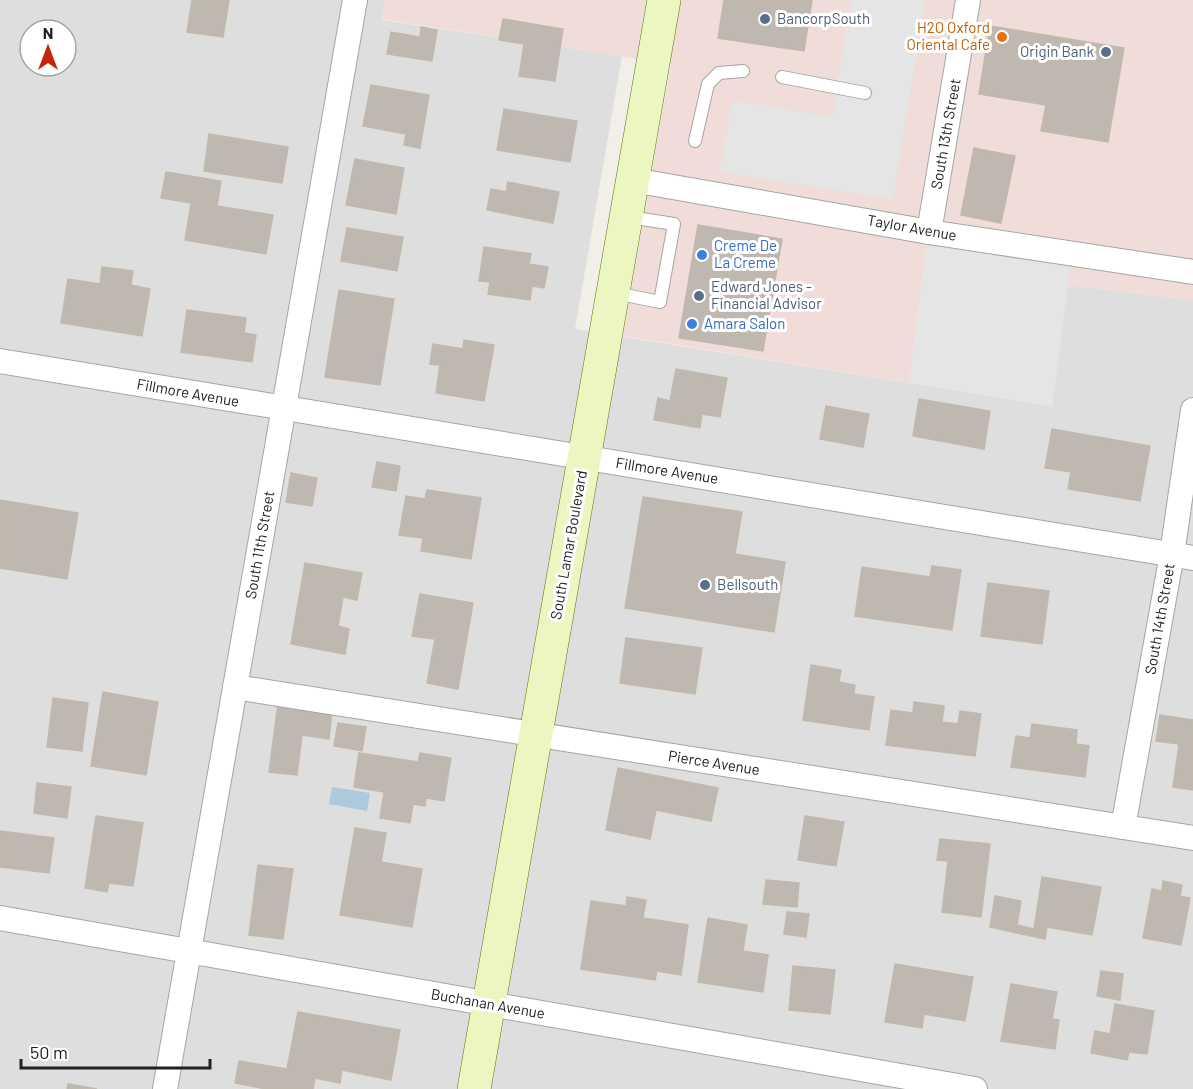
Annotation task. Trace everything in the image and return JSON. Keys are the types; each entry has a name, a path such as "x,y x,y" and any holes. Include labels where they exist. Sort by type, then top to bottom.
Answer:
{"street":[{"name":"South 11th Street","path":"165,1089 355,0"},
{"name":"South Lamar Boulevard","path":"474,1089 664,0"},
{"name":"South 13th Street","path":"929,232 968,0"},
{"name":"Taylor Avenue","path":"633,180 929,232 1193,272"},
{"name":"Fillmore Avenue","path":"0,361 1182,556"},
{"name":"South 14th Street","path":"1123,827 1182,556 1193,410"},
{"name":"Pierce Avenue","path":"235,687 1193,838"},
{"name":"Buchanan Avenue","path":"0,918 489,1004 919,1084 975,1089"}],"lane":[{"path":"695,141 708,84 719,73 743,71"},
{"path":"782,77 866,93"},
{"path":"613,293 660,302 674,224 627,216"}],"shaded area":[{"path":"0,0 385,0 382,20 622,56 575,329 1052,406 1067,285 1193,300 1193,1089 0,1089"},
{"path":"385,0 1193,0 1193,300 1068,285 1052,406 623,336 671,64 381,19"},
{"path":"851,0 925,0 893,199 720,172 732,100 832,117"},
{"path":"926,246 1071,263 1052,406 909,383"}],"water":[{"path":"332,787 370,793 367,811 329,804"}],"building":[{"path":"192,0 229,0 223,37 187,32"},
{"name":"BancorpSouth","path":"724,0 812,0 804,51 718,38"},
{"path":"503,19 563,29 555,81 519,76 524,44 499,40"},
{"path":"990,26 1124,48 1108,142 1041,131 1046,105 979,94"},
{"path":"421,27 437,30 432,61 387,54 391,32 420,37"},
{"path":"371,85 429,95 420,148 404,145 406,134 363,126"},
{"path":"504,109 577,121 570,162 497,150"},
{"path":"209,134 288,147 282,183 204,171"},
{"path":"974,148 1015,156 1001,223 961,215"},
{"path":"355,159 404,168 396,214 346,205"},
{"path":"166,172 221,181 217,206 273,215 266,254 185,240 191,203 161,198"},
{"path":"508,182 559,192 553,223 487,210 491,189 506,192"},
{"path":"698,225 782,239 763,351 679,338"},
{"path":"347,228 403,237 397,271 341,261"},
{"path":"484,247 531,254 529,264 548,267 544,288 532,286 530,300 488,294 490,282 479,281"},
{"path":"102,267 133,271 131,285 150,289 142,336 61,323 68,279 100,284"},
{"path":"339,290 394,299 380,385 325,377"},
{"path":"187,310 246,318 244,333 256,335 252,362 181,352"},
{"path":"464,340 494,345 484,401 436,393 440,365 430,364 433,344 463,349"},
{"path":"676,369 727,378 720,417 702,414 700,428 654,420 658,398 670,401"},
{"path":"919,399 990,411 984,449 913,436"},
{"path":"826,406 869,414 863,447 820,439"},
{"path":"1052,429 1150,446 1140,501 1068,489 1071,472 1045,468"},
{"path":"377,462 400,466 396,491 372,487"},
{"path":"291,473 317,478 312,506 286,502"},
{"path":"427,490 481,498 471,559 421,551 423,538 399,535 406,496 425,499"},
{"name":"Bellsouth","path":"643,497 742,512 735,554 785,562 774,632 625,608"},
{"path":"0,500 78,513 67,579 0,568"},
{"path":"305,563 362,573 357,600 343,597 338,626 349,629 345,654 291,644"},
{"path":"932,566 961,570 952,630 855,616 862,567 930,577"},
{"path":"988,583 1049,591 1042,644 981,636"},
{"path":"420,594 473,603 458,689 427,683 435,639 412,636"},
{"path":"626,638 702,648 695,694 620,683"},
{"path":"811,665 841,670 839,682 855,685 854,694 874,697 869,730 803,720"},
{"path":"103,692 158,702 146,775 91,766"},
{"path":"53,698 88,703 82,751 47,747"},
{"path":"914,702 944,706 942,722 958,724 960,711 981,714 975,756 886,745 891,710 913,713"},
{"path":"278,704 332,710 329,739 302,735 297,775 269,772"},
{"path":"1160,715 1193,720 1193,790 1173,787 1179,744 1156,741"},
{"path":"338,723 366,727 362,751 334,746"},
{"path":"1032,724 1077,730 1076,744 1089,746 1085,777 1011,767 1016,736 1030,738"},
{"path":"359,753 418,762 420,753 451,758 444,801 426,798 425,806 413,804 410,823 380,818 384,792 354,787"},
{"path":"618,768 718,788 711,821 656,810 650,839 606,830"},
{"path":"37,783 71,787 67,818 34,813"},
{"path":"96,816 143,823 133,886 109,883 107,892 85,888"},
{"path":"805,816 844,822 836,866 798,860"},
{"path":"355,828 386,833 381,862 422,869 412,927 340,915"},
{"path":"0,831 54,838 49,873 0,867"},
{"path":"940,839 990,844 981,917 942,912 948,861 937,860"},
{"path":"258,865 293,869 283,939 249,935"},
{"path":"1042,877 1101,887 1092,935 1047,927 1045,939 990,927 995,896 1021,901 1017,925 1034,929"},
{"path":"766,880 799,883 797,907 763,904"},
{"path":"1163,881 1182,885 1180,896 1190,898 1181,945 1143,938 1152,889 1162,891"},
{"path":"627,897 646,900 643,918 688,925 681,975 657,971 655,980 581,969 591,901 626,906"},
{"path":"787,912 809,914 806,937 784,934"},
{"path":"708,918 747,925 743,951 768,955 763,992 698,982"},
{"path":"895,964 973,977 965,1021 924,1014 922,1028 885,1022"},
{"path":"793,966 835,970 830,1014 789,1010"},
{"path":"1101,971 1123,974 1120,1000 1097,996"},
{"path":"1011,984 1057,992 1052,1019 1059,1020 1055,1049 1001,1041"},
{"path":"1115,1004 1154,1011 1147,1054 1129,1052 1127,1060 1091,1053 1095,1031 1110,1034"},
{"path":"298,1012 400,1030 391,1080 342,1070 340,1083 315,1078 313,1089 266,1089 235,1083 239,1061 287,1069"},
{"path":"68,1084 97,1089 67,1089"}],"place":[{"name":"BancorpSouth","path":"765,19"},
{"name":"H2O Oxford Oriental Cafe","path":"1002,37"},
{"name":"Origin Bank","path":"1106,52"},
{"name":"Creme De La Creme","path":"702,255"},
{"name":"Edward Jones - Financial Advisor","path":"699,296"},
{"name":"Amara Salon","path":"692,324"},
{"name":"Bellsouth","path":"705,585"}]}
